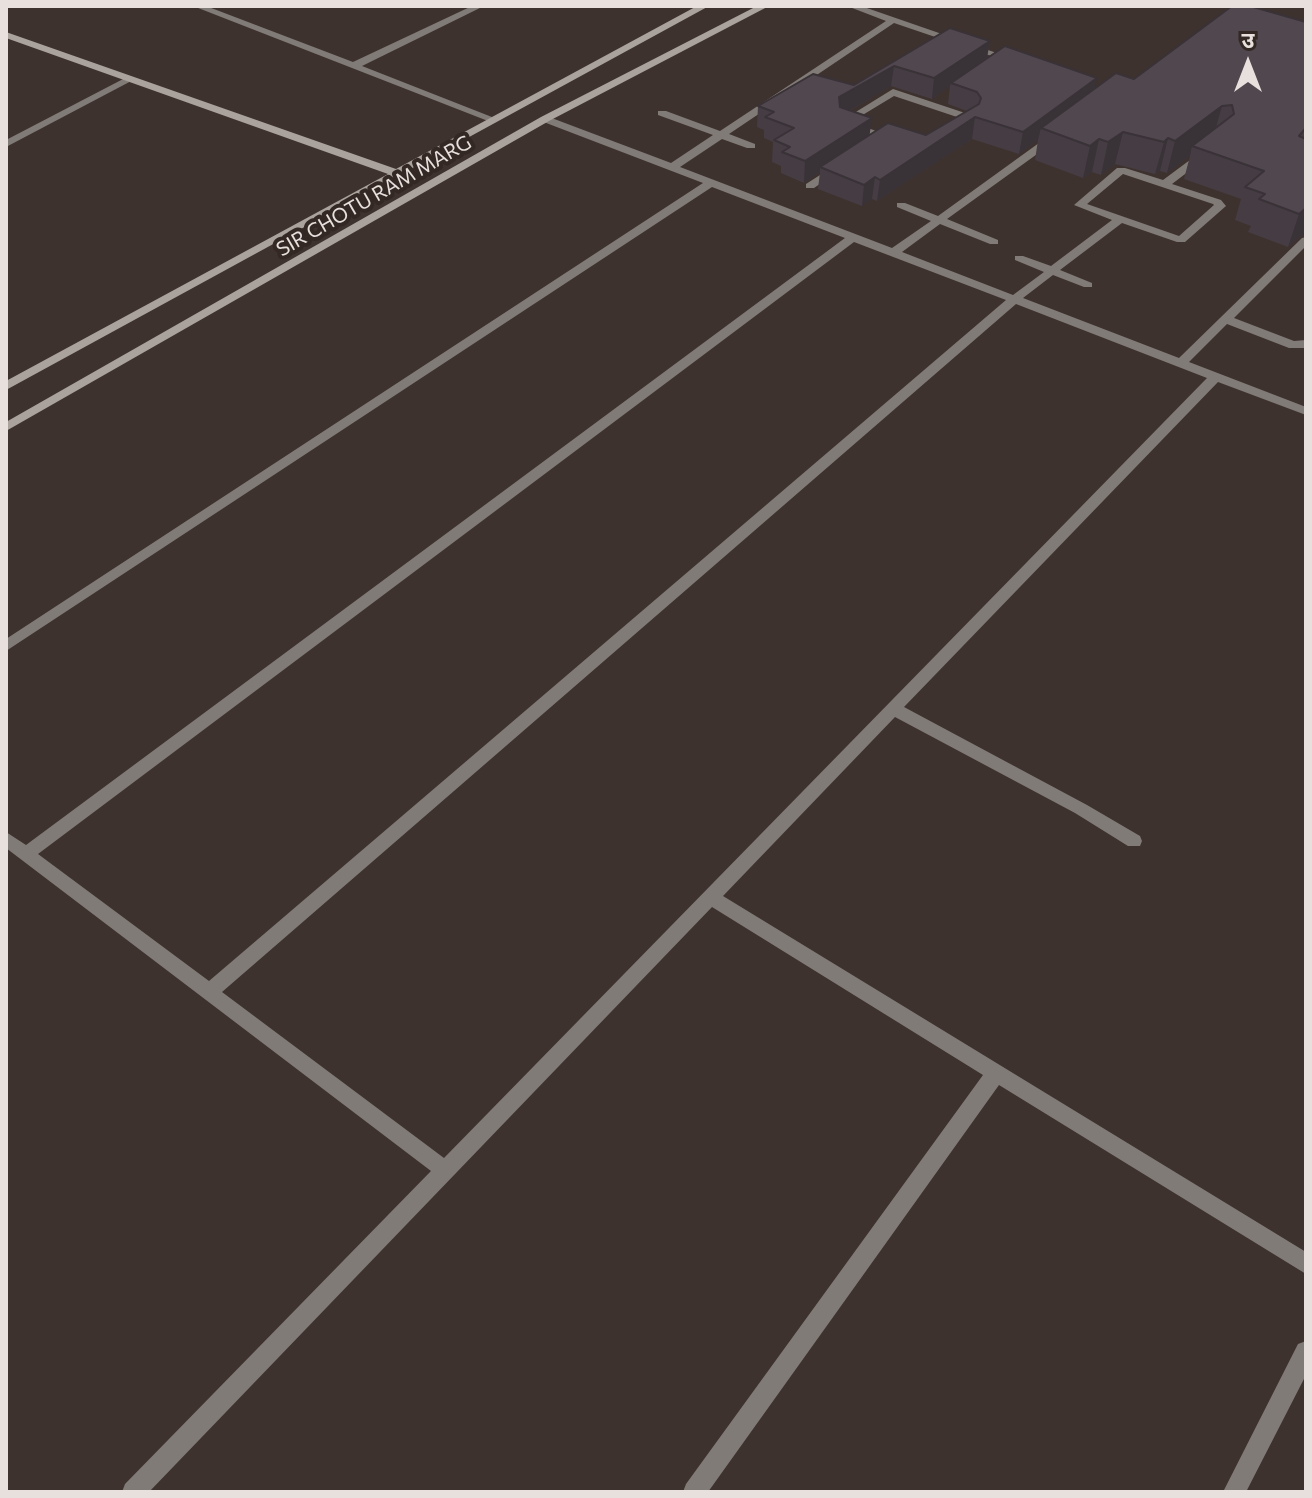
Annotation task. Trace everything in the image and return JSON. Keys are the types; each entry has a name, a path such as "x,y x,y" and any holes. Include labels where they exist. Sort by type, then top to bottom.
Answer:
{"street":[{"path":"199,6 492,119"},
{"path":"353,66 479,6"},
{"name":"SIR CHOTU RAM MARG","path":"6,386 704,6"},
{"name":"SIR CHOTU RAM MARG","path":"6,427 545,119 764,6"},
{"path":"852,6 1017,62"},
{"path":"671,168 893,20"},
{"path":"6,35 396,173"},
{"path":"992,65 1003,58"},
{"path":"6,144 130,79"},
{"path":"893,92 970,121 927,151 883,138 845,125 844,121 893,92"},
{"path":"934,105 945,97"},
{"path":"662,113 751,146"},
{"path":"545,119 1306,411"},
{"path":"893,253 1067,127"},
{"path":"872,145 883,138"},
{"path":"1165,184 1208,151"},
{"path":"810,186 847,162"},
{"path":"1121,170 1165,184 1220,206 1184,239 1078,204 1121,170"},
{"path":"6,646 711,183"},
{"path":"901,205 994,242"},
{"path":"209,992 1015,299 1119,220"},
{"path":"26,854 853,237"},
{"path":"1181,363 1306,240"},
{"path":"1019,258 1088,285"},
{"path":"1225,319 1293,345 1306,344"},
{"path":"133,1492 1216,376"},
{"path":"894,709 1081,809 1134,841"},
{"path":"6,839 445,1170"},
{"path":"711,897 1306,1264"},
{"path":"694,1492 996,1073"},
{"path":"1234,1492 1306,1352"}],"building":[{"path":"1232,6 1250,6 1306,22 1306,130 1299,136 1306,139 1306,208 1299,214 1259,199 1265,194 1245,187 1264,171 1192,146 1234,114 1232,105 1222,106 1175,141 1168,138 1164,142 1123,132 1108,142 1099,139 1090,146 1041,128 1116,73 1134,79"},
{"path":"950,28 990,41 934,78 894,66 839,97 840,107 872,118 805,161 782,152 790,147 774,140 794,128 765,117 774,112 758,106 813,74 854,85"},
{"path":"1005,46 1097,78 1023,132 975,117 880,180 875,177 864,185 820,167 888,123 926,135 979,104 981,98 977,92 951,83"}]}
